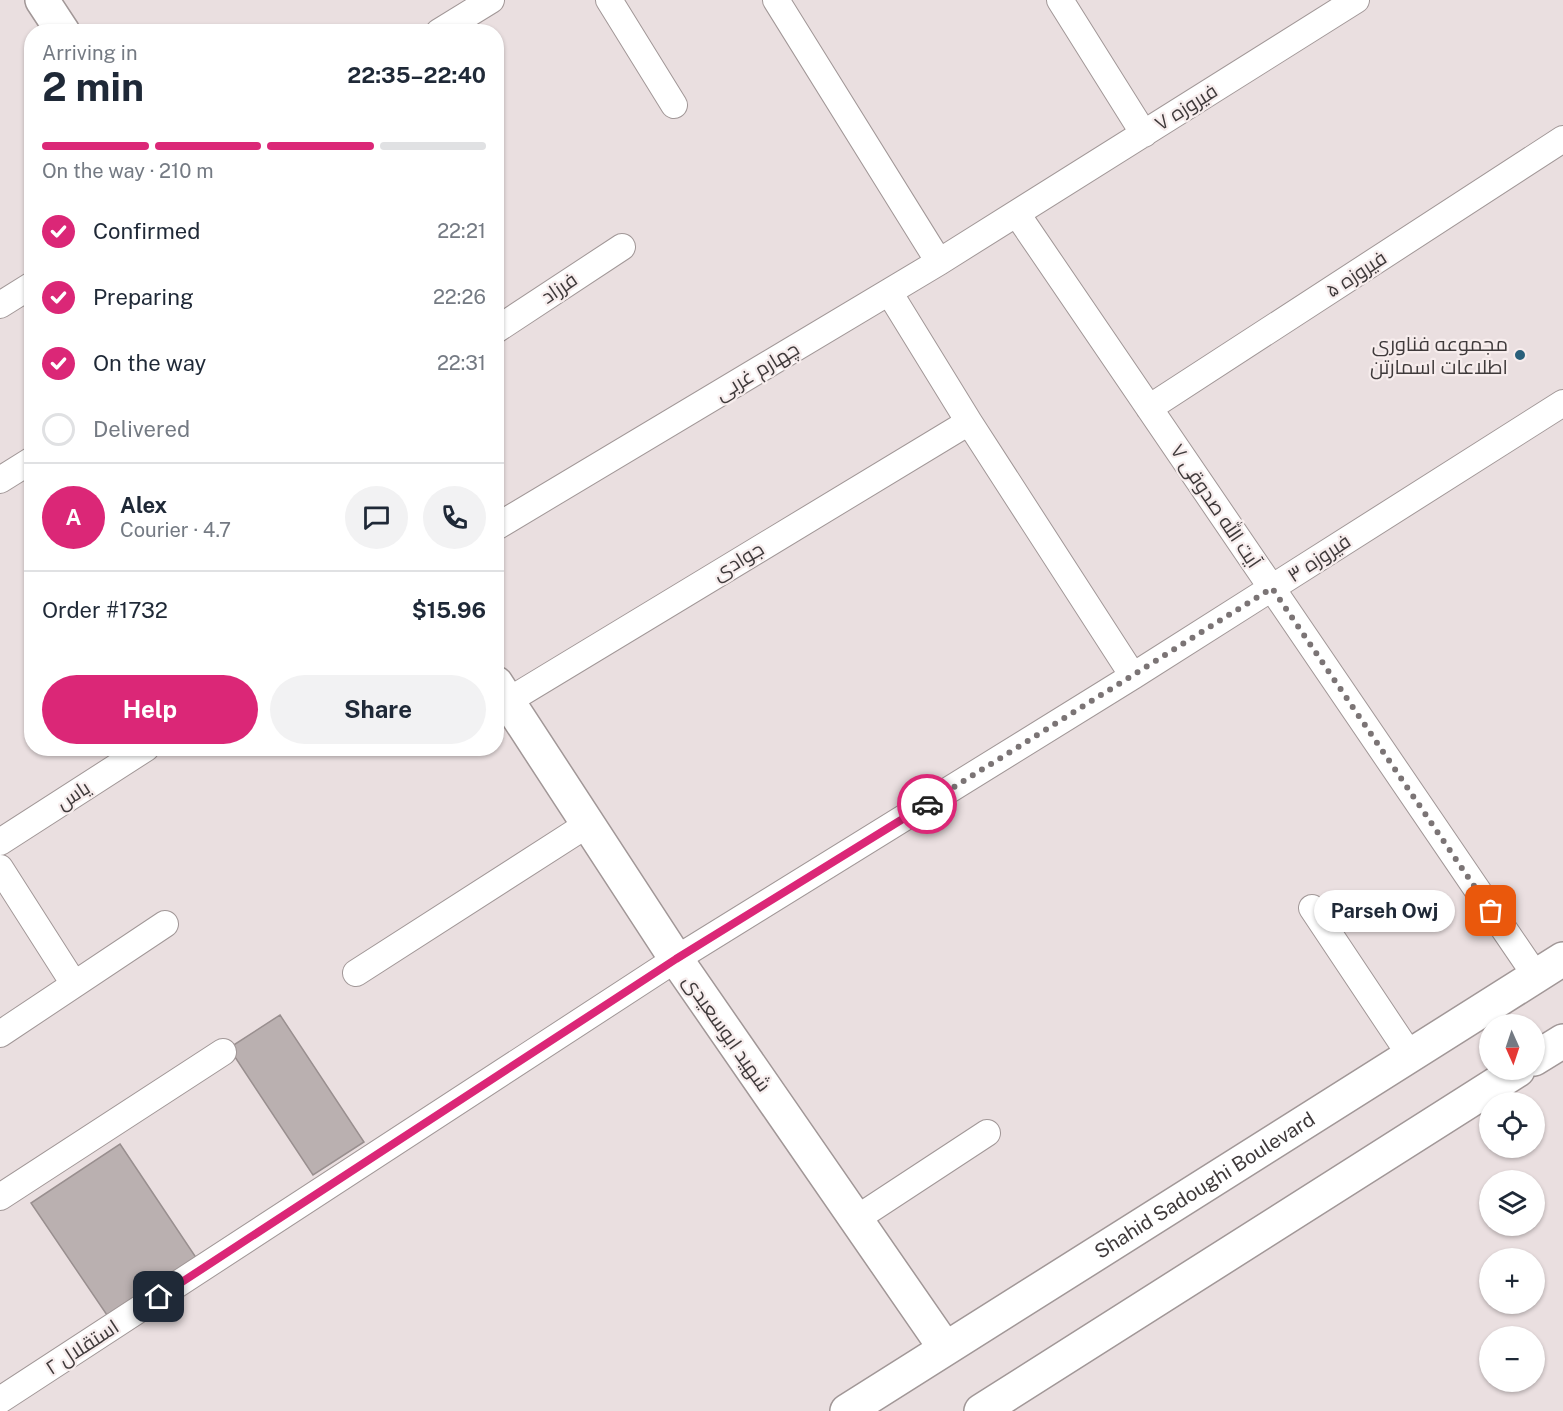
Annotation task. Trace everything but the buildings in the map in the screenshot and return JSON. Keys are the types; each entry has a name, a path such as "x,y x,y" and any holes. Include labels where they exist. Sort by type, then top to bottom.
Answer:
{"main road":[{"path":"42,0 58,24"},
{"name":"شهید ابوسعیدی","path":"504,695 676,959 945,1348"},
{"name":"Shahid Sadoughi Boulevard","path":"847,1411 1563,959"},
{"path":"1545,1052 1563,1041"},
{"path":"981,1411 1502,1080"}],"street":[{"path":"453,24 491,0"},
{"path":"609,0 674,105"},
{"path":"776,0 939,262"},
{"path":"1060,0 1144,134"},
{"name":"فیروزه ۷","path":"1017,214 1356,0"},
{"name":"فیروزه ۵","path":"1149,408 1563,139"},
{"name":"چهارم غربی","path":"504,522 1017,214"},
{"name":"آیت الله صدوقی ۷","path":"1017,214 1536,976"},
{"name":"فرزاد","path":"504,325 622,247"},
{"path":"0,305 24,290"},
{"path":"890,292 969,422 1133,676"},
{"name":"فیروزه ۳","path":"676,959 1133,676 1563,403"},
{"name":"جوادی","path":"504,691 969,422"},
{"path":"0,480 24,465"},
{"name":"یاس","path":"0,842 134,756"},
{"path":"356,972 588,824"},
{"path":"0,868 74,984"},
{"path":"1312,908 1410,1055"},
{"path":"0,1034 165,924"},
{"name":"استقلال ۲","path":"0,1400 676,959"},
{"path":"0,1197 223,1052"},
{"path":"856,1219 987,1133"}],"way so far":[{"path":"927,804 1272,588 1491,911"}],"place":[{"name":"مجموعه فناوری اطلاعات اسمارتن","path":"1520,355"},
{"name":"Parseh Owj","path":"1491,911"}],"route":[{"path":"159,1297 676,959 927,804"}]}
